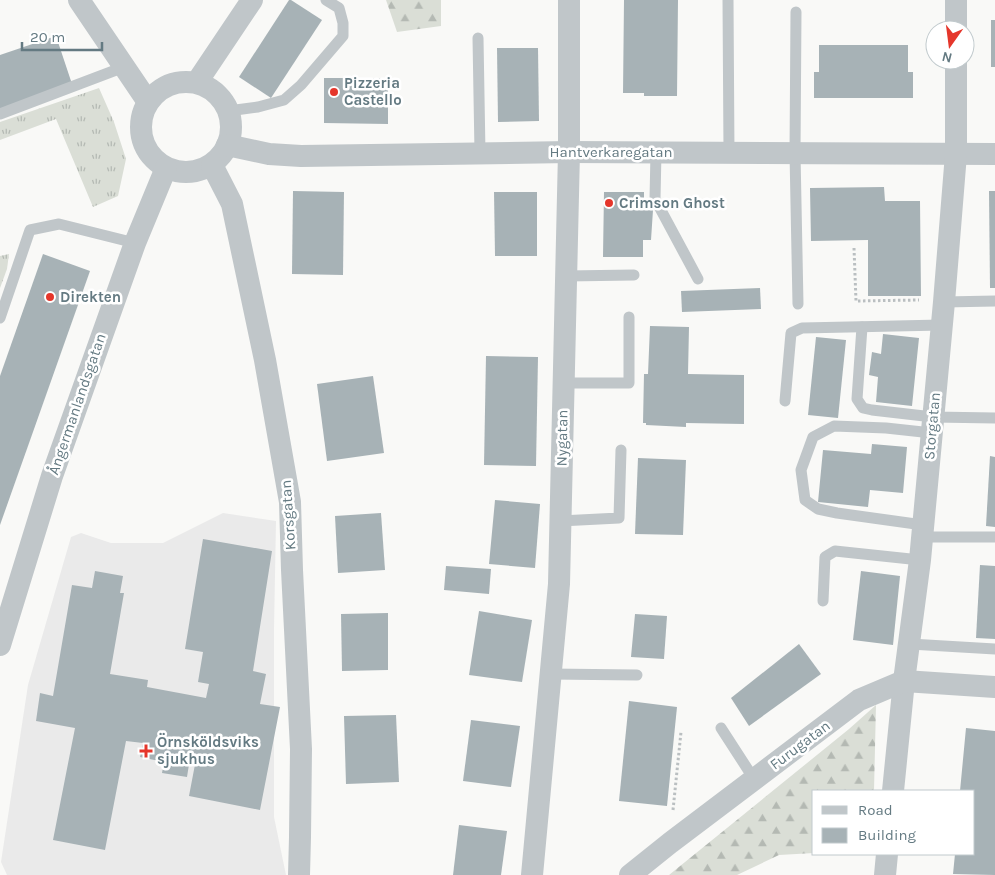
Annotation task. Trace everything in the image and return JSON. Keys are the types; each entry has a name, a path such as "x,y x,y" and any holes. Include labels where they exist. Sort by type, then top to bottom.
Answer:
{"street":[{"path":"79,0 148,102"},
{"path":"197,82 252,0"},
{"name":"Nygatan","path":"532,875 559,584 566,276 569,0"},
{"path":"956,0 956,20"},
{"name":"Storgatan","path":"893,790 904,681 920,560 942,325 956,154 956,70"},
{"path":"197,82 217,95 228,112 231,127 227,145 212,165 185,172 166,168 151,156 145,145 141,130 142,115 148,102 157,92 167,86 177,83 197,82"},
{"name":"Hantverkaregatan","path":"227,145 269,154 302,156 480,152 995,154"},
{"name":"Korsgatan","path":"212,165 232,204 265,360 290,502 301,749 299,875"},
{"name":"Ångermanlandsgatan","path":"0,645 6,602 135,242 166,168"},
{"name":"Furugatan","path":"630,875 859,700 904,681 995,687"},
{"path":"885,875 887,855"}],"lane":[{"path":"228,112 284,100 301,86 343,36 343,23 339,8 326,0"},
{"path":"728,0 729,152"},
{"path":"796,12 795,153 798,304"},
{"path":"478,38 480,152"},
{"path":"0,114 124,67"},
{"path":"656,152 655,199 698,279"},
{"path":"0,318 30,230 59,224 135,242"},
{"path":"566,276 634,275"},
{"path":"944,299 995,301"},
{"path":"564,383 629,383 629,317"},
{"path":"785,401 792,333 802,328 942,325"},
{"path":"862,327 857,398 863,408 932,425"},
{"path":"995,418 886,428 834,426 813,437 801,470 805,500 818,509 923,531 995,537"},
{"path":"560,521 619,518 621,450"},
{"path":"823,601 826,557 835,551 920,560"},
{"path":"910,644 995,650"},
{"path":"550,674 637,674"},
{"path":"721,728 754,779"}],"path":[{"path":"854,248 856,302 944,299"},
{"path":"670,843 681,732"}],"shaded area":[{"name":"Örnsköldsviks sjukhus","path":"223,513 276,521 274,817 286,875 7,875 1,862 28,685 71,537 81,533 111,543 163,543"}],"green space":[{"path":"386,0 441,0 441,26 397,32"},
{"path":"99,88 114,122 126,159 118,196 93,207 56,119 0,140 0,122"},
{"path":"9,254 7,269 0,288 0,256"},
{"path":"876,705 874,790 812,790 812,853 779,855 737,875 669,875"}],"building":[{"path":"289,0 322,20 271,98 239,77"},
{"path":"624,0 678,0 677,96 644,96 644,93 623,93"},
{"path":"991,20 995,20 995,67 991,67"},
{"path":"56,36 73,87 0,111 0,55"},
{"path":"819,45 908,45 908,72 913,72 913,98 814,98 814,72 819,72"},
{"path":"497,48 538,48 539,121 498,122"},
{"path":"324,78 388,78 388,124 324,123"},
{"path":"884,187 885,201 920,201 921,296 868,296 868,240 811,241 810,188"},
{"path":"293,191 344,192 343,275 292,274"},
{"path":"989,191 995,191 995,288 990,288"},
{"path":"494,192 537,192 537,256 495,256"},
{"path":"604,192 644,192 644,210 653,210 651,240 643,240 643,257 603,257"},
{"path":"43,254 90,271 0,525 0,376"},
{"path":"760,288 761,309 682,312 681,291"},
{"path":"650,326 689,327 688,374 744,375 744,424 686,423 686,427 646,425 646,423 643,423 644,374 648,374"},
{"path":"883,334 919,338 912,406 876,402 878,377 869,375 872,352 881,354"},
{"path":"816,337 846,340 838,418 808,415"},
{"path":"486,356 538,357 536,466 484,465"},
{"path":"373,376 384,453 327,461 317,384"},
{"path":"872,444 907,447 903,493 870,490 868,507 818,502 823,450 871,454"},
{"path":"990,456 995,457 995,527 986,526"},
{"path":"638,458 686,460 683,535 635,534"},
{"path":"495,500 540,504 535,568 489,564"},
{"path":"381,513 385,570 338,573 335,516"},
{"path":"203,539 272,551 253,671 266,674 260,704 280,707 260,810 189,796 197,754 191,752 187,777 162,773 164,762 140,757 143,743 126,741 105,850 53,840 75,728 36,721 40,693 53,696 72,585 92,588 95,571 123,576 120,593 124,593 110,674 148,680 147,687 206,698 209,684 198,682 203,652 185,649"},
{"path":"980,565 995,566 995,639 976,638"},
{"path":"446,566 491,569 489,594 444,590"},
{"path":"861,571 900,576 893,645 853,640"},
{"path":"479,611 532,620 522,682 469,675"},
{"path":"388,613 388,670 342,671 341,614"},
{"path":"635,614 667,616 664,659 631,657"},
{"path":"799,644 821,674 749,726 731,698"},
{"path":"629,701 677,707 667,806 619,801"},
{"path":"396,715 399,782 346,784 344,716"},
{"path":"471,720 520,726 511,787 463,781"},
{"path":"966,728 995,731 995,875 953,874 955,855 975,855 975,790 960,790"},
{"path":"459,825 507,831 501,875 453,875"}],"place":[{"name":"Pizzeria Castello","path":"334,92"},
{"name":"Crimson Ghost","path":"609,203"},
{"name":"Direkten","path":"50,297"},
{"name":"Örnsköldsviks sjukhus","path":"146,751"}]}
